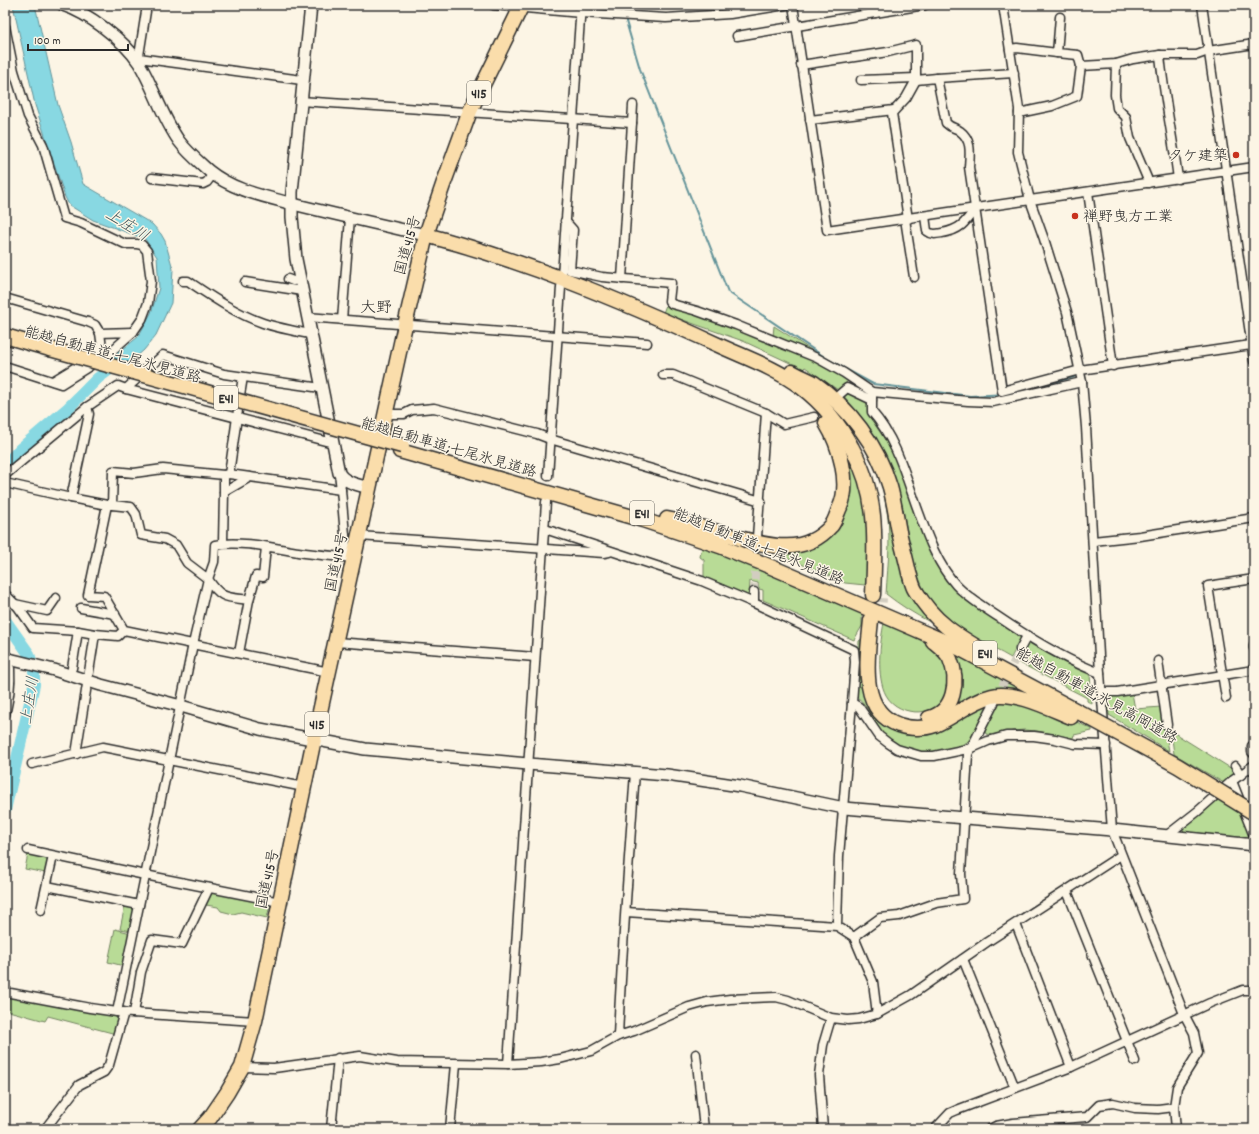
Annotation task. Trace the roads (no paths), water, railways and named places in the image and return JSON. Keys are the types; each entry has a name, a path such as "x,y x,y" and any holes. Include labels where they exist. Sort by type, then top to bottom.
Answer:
{"highway":[{"name":"国道415号","path":"200,1129 210,1118 227,1093 242,1067 255,1021 314,739 336,642 350,558 359,536 426,235 470,111 521,7"},
{"path":"426,235 483,251 551,275 675,325 718,345 783,370 814,384 836,402 861,429 882,465 890,488 914,589 939,621 956,635 991,656"},
{"name":"能越自動車道;七尾氷見道路","path":"5,336 49,351 401,449 645,513 754,551 875,608"},
{"name":"能越自動車道;七尾氷見道路","path":"5,342 49,351 142,374 673,529 875,608"},
{"path":"645,513 763,545 774,546 800,545 811,541 832,526 842,503 844,486 842,465 833,436 821,415 783,370"},
{"path":"783,370 820,404 836,424 851,447 867,481 873,507 875,539 875,671 879,693 887,706 894,713 905,719 919,720 934,717 944,710 954,694 955,674 950,658 942,648 919,631"},
{"path":"875,608 867,663 867,677 875,704 882,715 893,723 906,728 924,728 935,725 975,702 992,696 1010,696 1090,717"},
{"name":"能越自動車道;氷見高岡道路","path":"875,608 919,631 963,651 1090,717 1160,749 1254,806"},
{"name":"能越自動車道;氷見高岡道路","path":"875,608 991,656 1090,717 1254,813"}],"street":[{"path":"63,5 89,17 121,42 138,60 170,126 180,141 195,158 222,180 256,195 426,235"},
{"path":"138,60 147,5"},
{"path":"45,1129 79,1085 104,1072 109,1065 145,875 193,644 208,579 214,562 215,545 224,543 266,547 350,558 339,473 296,259 292,204 302,80 311,5"},
{"path":"493,5 581,9 671,17 730,14 785,5"},
{"path":"793,5 827,230 1254,167"},
{"path":"737,36 874,9 926,5"},
{"path":"1003,5 1020,112 1018,152 1030,200 1065,306 1082,382 1086,427 1100,673 1103,692 1112,830 1184,1014 1194,1033 1198,1053 1178,1087 1174,1107 1176,1129"},
{"path":"1202,5 1254,361"},
{"path":"562,276 572,118 581,9"},
{"path":"1057,53 1060,17"},
{"path":"5,26 14,71 28,116 43,145 64,218 82,223 125,244 142,245 147,252 151,281 148,302 142,319 133,332 107,355 61,384 5,366"},
{"path":"1081,66 1116,64 1133,59 1160,56 1197,55 1208,51 1254,44"},
{"path":"801,65 888,52 916,45 916,79 906,98 892,113 914,277"},
{"path":"1010,49 1017,48 1078,55 1081,66 1077,96 1052,106 1020,112"},
{"path":"1160,56 1178,179"},
{"path":"138,60 302,80"},
{"path":"1116,64 1115,95 1117,108 1126,118 1130,138 1148,183"},
{"path":"861,80 916,79 1014,73"},
{"path":"937,78 946,123 950,127 959,130 969,141 969,167 1002,391 1080,370 1251,345"},
{"path":"300,101 470,111 632,123"},
{"path":"622,279 633,105"},
{"path":"810,120 894,110"},
{"path":"152,178 203,184 207,182 213,174"},
{"path":"1088,192 1114,366"},
{"path":"925,216 927,231 931,234 936,234 952,231 960,227 968,220 976,209"},
{"path":"342,320 350,218"},
{"path":"565,220 573,230 570,270 602,277 670,283 669,301 672,304 736,325 817,358 844,373 872,396"},
{"path":"288,279 293,281 300,280"},
{"path":"183,281 188,281 238,312 262,322 288,330 310,334"},
{"path":"245,282 302,291"},
{"path":"548,476 561,287"},
{"path":"5,298 88,322 95,325 100,333 102,348 76,367 53,381"},
{"path":"307,317 647,343"},
{"path":"100,333 133,332"},
{"path":"126,389 163,354 224,374 321,388"},
{"path":"663,375 673,375 766,413 784,424 814,417"},
{"path":"240,395 243,377"},
{"path":"840,394 847,388 872,396 993,402 1082,382"},
{"path":"5,475 87,407 118,386 237,414 333,443"},
{"path":"872,396 872,412 881,422 898,454 936,556 956,585 979,604 1027,636 1086,668 1100,673"},
{"path":"71,498 89,414 87,407"},
{"path":"386,414 404,414 412,410 434,408 537,434 761,501"},
{"path":"757,537 761,501 766,413"},
{"path":"224,543 224,492 237,414"},
{"path":"329,672 124,630 104,596 88,595 109,505 113,471 134,472 163,469 250,477 341,490"},
{"path":"339,473 342,478 369,488"},
{"path":"224,492 250,477"},
{"path":"5,483 71,498 109,505 131,507 136,514 141,535 160,538 176,545 187,562 208,579 219,594 232,598 249,600"},
{"path":"508,1064 546,502"},
{"path":"1093,541 1140,536 1254,518"},
{"path":"545,529 702,581 754,603 854,650 855,662 839,856 837,926"},
{"path":"359,536 543,550 604,553 612,551"},
{"path":"239,653 249,600 256,576 263,576 266,547"},
{"path":"1226,698 1208,586 1254,579"},
{"path":"754,592 754,603"},
{"path":"5,594 15,604 33,628 78,630 95,634 118,636 124,630"},
{"path":"15,604 47,611 56,598"},
{"path":"81,608 115,614"},
{"path":"72,668 78,630"},
{"path":"76,754 95,634"},
{"path":"1020,649 1027,636"},
{"path":"336,642 535,658"},
{"path":"6,660 54,670 260,729 364,749 667,775 740,786 844,808 1112,830 1254,845"},
{"path":"5,715 10,694 10,668 6,660"},
{"path":"1158,661 1167,725"},
{"path":"1103,692 1117,692 1254,670"},
{"path":"852,702 859,707 879,736 897,749 909,754 934,756 972,748 988,741 1006,736 1022,735 1055,739 1075,744 1106,745"},
{"path":"854,937 880,918 899,916 936,903 963,899 961,874 968,754 994,703"},
{"path":"1254,746 1252,746 1252,752 1254,754"},
{"path":"32,764 104,747 304,787"},
{"path":"1166,836 1254,764"},
{"path":"1234,766 1240,775"},
{"path":"618,1036 620,978 635,772"},
{"path":"1232,781 1254,836"},
{"path":"28,850 280,902"},
{"path":"242,1067 274,1068 360,1056 397,1062 456,1064 508,1064 541,1062 591,1051 618,1036 634,1031 689,1007 707,1002 730,999 776,997 788,1000 831,1018 848,1020 859,1019 877,1014 911,994 1121,855"},
{"path":"41,910 54,856"},
{"path":"47,886 139,905"},
{"path":"134,1013 141,972 152,940 182,944 209,888"},
{"path":"1067,890 1135,1060"},
{"path":"626,912 837,926 854,937 873,982 877,1014"},
{"path":"1016,924 1071,1067"},
{"path":"963,959 1015,1088"},
{"path":"935,1129 950,1113 1071,1067 1184,1014 1243,990 1254,990"},
{"path":"5,992 82,1007 120,1012 255,1021"},
{"path":"823,1129 819,1075 823,1044 831,1018"},
{"path":"696,1054 704,1129"},
{"path":"331,1129 338,1058"},
{"path":"450,1129 456,1064"},
{"path":"990,1129 996,1126 1012,1123 1087,1117 1098,1105 1113,1103 1135,1108 1158,1109 1174,1107"}],"water":[{"path":"13,5 35,5 58,105 71,142 83,184 152,224 165,241 173,269 171,303 156,335 144,350 127,365 108,361 138,337 151,313 159,288 157,257 145,239 93,220 69,205 65,197 35,105"}],"waterway":[{"path":"622,5 624,13"},
{"path":"625,18 640,69 728,292 829,360 873,384 970,396 1007,394 1074,377"},
{"name":"上庄川","path":"5,465 20,449 68,408 98,378 118,363"},
{"name":"上庄川","path":"5,620 29,654 34,670 34,685 5,810"}],"tunnel":[{"path":"754,592 757,539"},
{"path":"878,623 880,598"},
{"path":"997,697 1020,649"}],"place":[{"name":"タケ建築","path":"1236,155"},
{"name":"禅野曳方工業","path":"1075,216"}],"district":[{"name":"大野","path":"376,306"}]}
